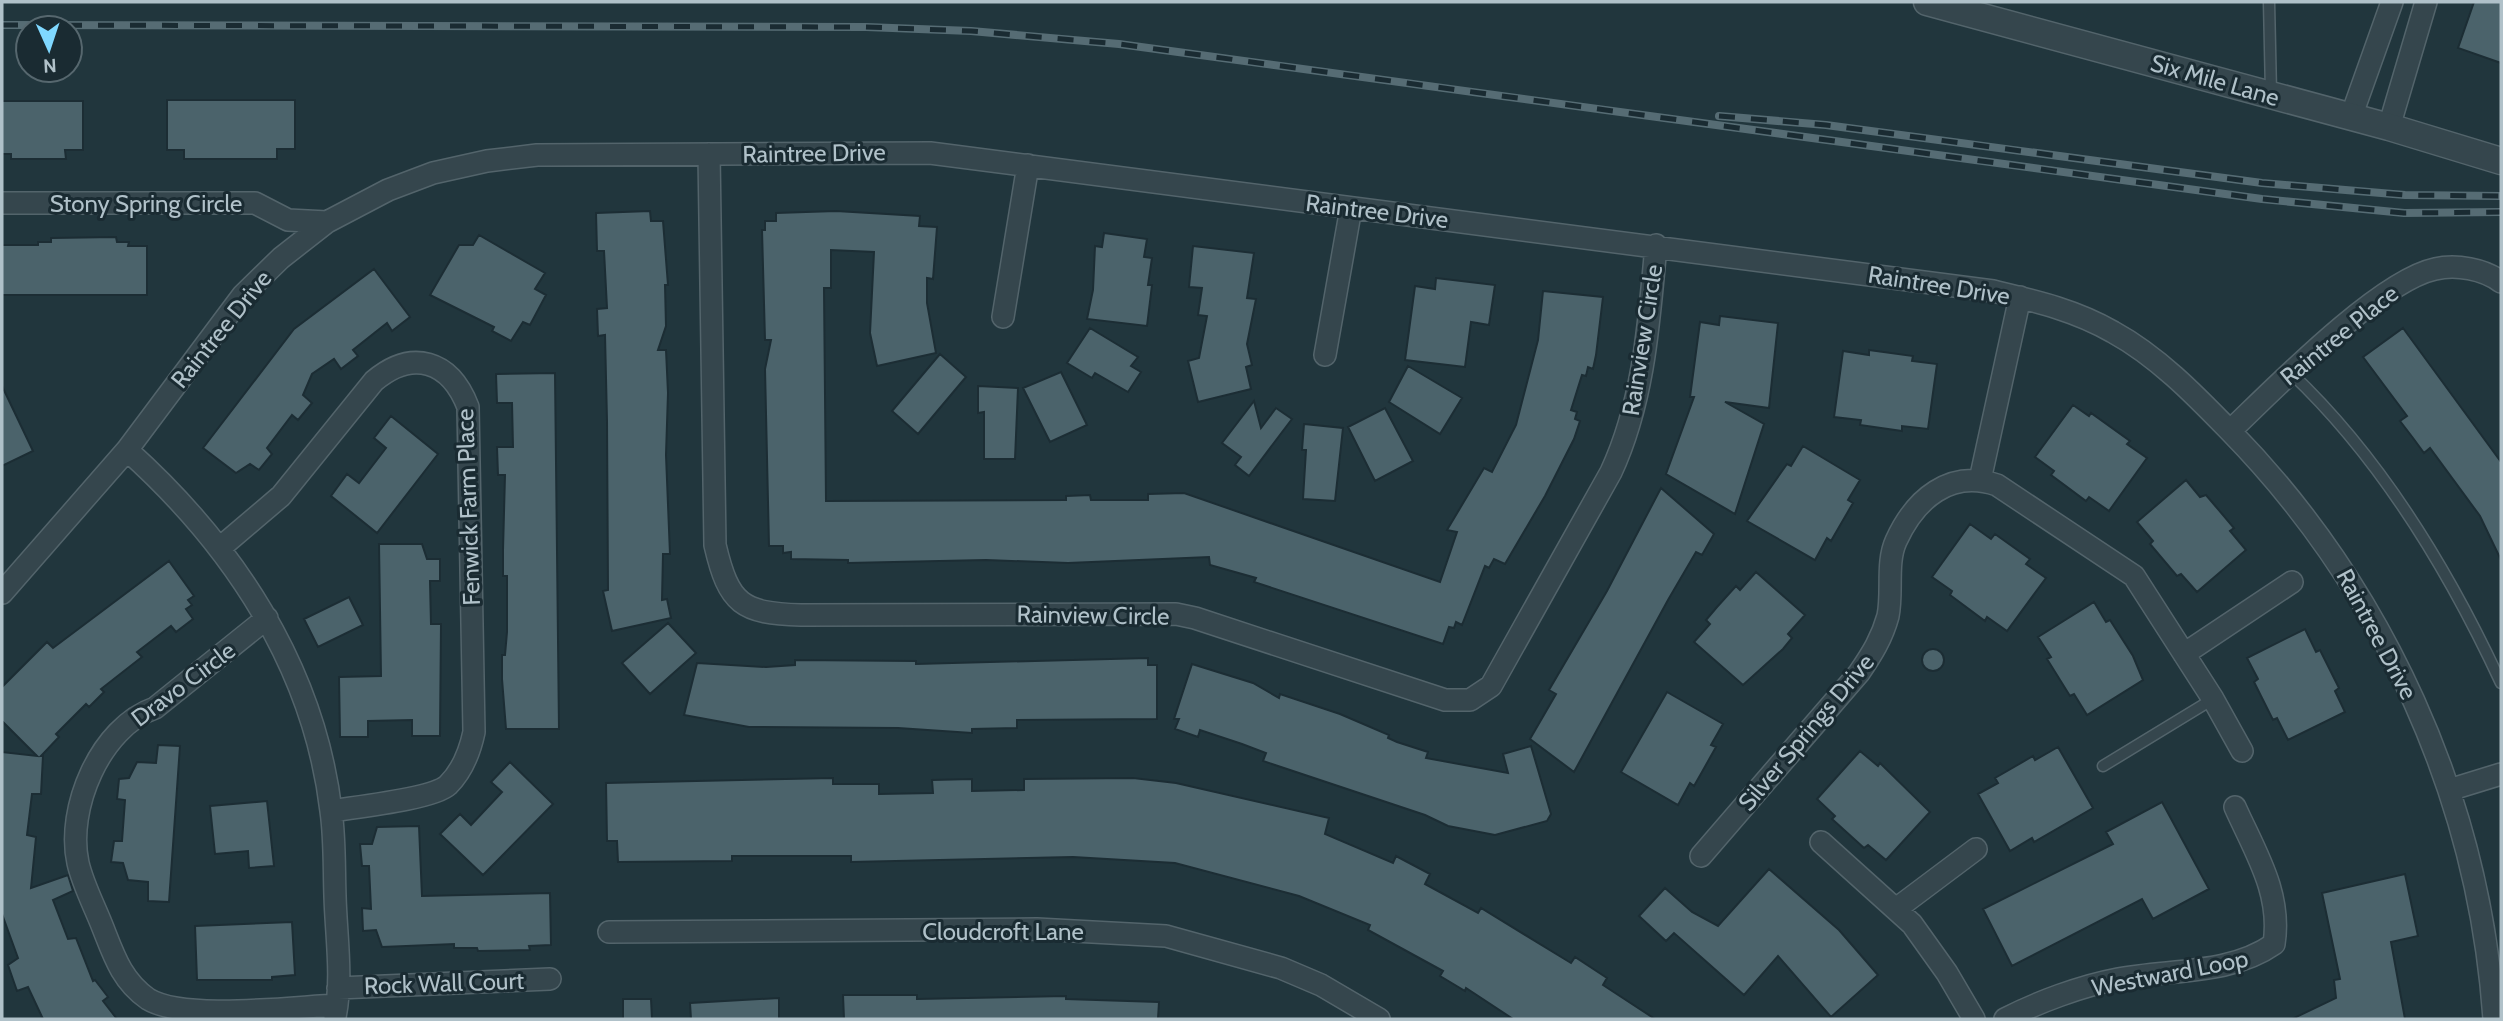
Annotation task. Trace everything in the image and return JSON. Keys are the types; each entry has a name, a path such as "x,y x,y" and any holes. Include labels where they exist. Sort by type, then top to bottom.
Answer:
{"street":[{"name":"Six Mile Lane","path":"1927,2 2389,127 2501,161"},
{"path":"2351,117 2392,2"},
{"path":"2389,127 2426,2"},
{"name":"Raintree Drive","path":"2,592 127,450 243,295 281,258 327,222 388,190 433,173 486,160 537,155 893,151 1028,165 1993,291 2053,305 2114,332 2143,351 2193,393 2271,472 2334,555 2392,654 2434,747 2463,829 2484,921 2496,1009"},
{"name":"Rainview Circle","path":"709,154 715,545 728,587 742,604 761,614 801,615 1177,614 1445,700 1470,700 1492,687 1624,444 1639,390 1656,245"},
{"path":"1003,317 1028,165"},
{"name":"Stony Spring Circle","path":"2,203 255,203 288,220 327,222"},
{"path":"1325,355 1351,208"},
{"name":"Raintree Place","path":"2230,431 2291,373 2386,292 2434,269 2456,267 2477,271 2501,282"},
{"path":"2020,298 1980,480 1997,485 2134,576 2213,699 2242,751"},
{"name":"Fenwick Farm Place","path":"221,547 281,496 374,381 388,370 419,363 436,367 452,377 468,407 474,732 470,752 447,786 430,794 331,811"},
{"path":"127,450 181,501 221,547 268,618 296,679 315,733 331,811 337,1004"},
{"name":"Silver Springs Drive","path":"1701,856 1859,673 1879,645 1888,613 1895,542 1927,496 1954,481 1980,480"},
{"path":"2184,654 2292,582"},
{"name":"Dravo Circle","path":"268,618 155,708 137,714 113,739 92,774 76,815 78,863 122,975 149,1000 197,1013 337,1004"},
{"path":"2449,790 2501,774"},
{"name":"Westward Loop","path":"2006,1019 2094,985 2117,979 2229,965 2257,956 2274,944 2278,920 2274,893 2235,807"},
{"path":"1821,842 1912,924 1948,973 1974,1019"},
{"path":"1896,909 1976,849"},
{"name":"Cloudcroft Lane","path":"609,932 1037,929 1166,936 1281,968 1321,985 1379,1019"},
{"name":"Rock Wall Court","path":"337,1004 550,979"}],"lane":[{"path":"2269,2 2271,96"},
{"path":"2291,373 2325,405 2414,526 2453,589 2501,683"},
{"path":"2103,766 2213,699"}],"building":[{"path":"2474,2 2501,2 2501,63 2458,48"},
{"path":"167,100 295,100 295,149 277,149 277,159 184,159 184,150 167,150"},
{"path":"2,101 83,101 83,150 65,150 66,159 11,159 11,154 2,154"},
{"path":"650,211 651,221 663,221 668,285 665,285 666,326 658,350 666,350 668,393 666,455 670,554 663,554 662,600 667,599 671,618 612,631 603,591 608,590 607,421 605,335 598,336 597,309 607,308 604,251 597,251 596,213"},
{"path":"836,211 920,216 919,226 937,227 933,279 927,278 927,303 936,353 877,366 870,333 874,252 831,250 831,288 824,288 826,501 1066,500 1066,496 1090,495 1091,500 1148,500 1148,494 1184,493 1440,582 1457,532 1447,530 1484,468 1492,472 1516,425 1538,340 1543,291 1603,297 1596,355 1593,369 1588,367 1586,376 1582,375 1571,410 1577,412 1575,419 1580,421 1574,439 1545,496 1505,564 1494,559 1489,568 1485,566 1462,625 1456,622 1454,628 1449,627 1443,644 1254,582 1256,578 1210,565 1209,557 1068,563 986,560 848,563 848,560 791,559 791,552 783,553 783,546 769,546 765,369 771,340 765,340 762,230 765,230 765,221 776,221 776,213"},
{"path":"1104,233 1147,239 1144,257 1152,258 1148,285 1152,285 1147,326 1087,319 1093,290 1095,246 1102,247"},
{"path":"479,235 545,273 535,289 546,295 530,325 523,322 511,341 492,331 494,327 430,295 459,245 473,245"},
{"path":"116,237 117,242 129,242 128,246 147,246 147,295 2,295 2,245 38,245 38,242 51,242 51,238"},
{"path":"1193,246 1254,253 1247,298 1256,299 1247,344 1252,365 1246,367 1251,389 1198,402 1188,361 1199,358 1207,316 1198,315 1202,288 1189,287"},
{"path":"374,269 410,317 392,331 387,323 353,350 358,356 341,369 334,359 312,374 303,395 312,403 298,420 292,415 267,448 272,454 259,470 250,464 236,473 203,448 294,329"},
{"path":"1436,278 1495,285 1489,325 1471,322 1465,367 1405,360 1415,286 1435,289"},
{"path":"1720,316 1778,323 1769,408 1725,402 1764,424 1735,514 1666,474 1694,397 1690,397 1700,322 1719,325"},
{"path":"1090,328 1138,357 1131,366 1141,372 1128,392 1095,373 1092,378 1067,363"},
{"path":"2403,328 2501,462 2501,560 2480,516 2430,448 2424,453 2400,421 2407,416 2363,357"},
{"path":"1869,350 1913,356 1912,361 1937,364 1928,429 1902,426 1902,431 1860,425 1861,420 1834,417 1843,351 1869,355"},
{"path":"940,354 966,377 918,434 892,411"},
{"path":"1408,366 1462,398 1440,434 1389,402"},
{"path":"1061,372 1087,425 1050,442 1023,388"},
{"path":"555,373 559,729 506,729 502,679 502,655 505,655 507,632 507,576 503,576 505,475 498,475 497,447 513,447 512,403 497,403 496,374"},
{"path":"2,386 33,451 2,466"},
{"path":"978,386 1018,388 1015,459 984,459 984,412 978,413"},
{"path":"1254,401 1261,428 1276,408 1292,419 1249,476 1235,465 1241,457 1222,443"},
{"path":"2073,405 2089,416 2091,413 2130,441 2127,444 2147,458 2109,511 2089,497 2086,501 2051,475 2054,471 2035,457"},
{"path":"1385,408 1413,461 1375,481 1348,427"},
{"path":"391,416 438,454 377,533 331,496 347,474 359,483 386,448 374,438"},
{"path":"1304,424 1343,428 1335,501 1303,499 1306,450 1302,450"},
{"path":"1803,446 1860,480 1848,500 1853,503 1831,541 1827,538 1815,560 1747,521 1787,464 1791,466"},
{"path":"2186,480 2200,497 2206,495 2234,528 2230,531 2246,550 2197,592 2181,574 2177,576 2150,544 2153,541 2137,522"},
{"path":"1661,488 1714,534 1702,555 1696,552 1574,772 1530,739 1556,694 1549,690 1607,591"},
{"path":"1970,524 1991,539 1995,534 2030,559 2026,564 2046,578 2007,631 1987,617 1985,621 1950,595 1952,591 1932,577"},
{"path":"379,544 422,544 427,559 440,559 440,581 430,581 431,624 441,624 440,736 412,736 412,720 368,721 368,737 340,737 339,677 381,676"},
{"path":"169,561 194,596 188,600 192,605 186,609 193,619 176,632 171,626 137,652 142,657 101,689 104,692 89,707 86,704 56,734 59,737 41,756 41,794 32,794 27,835 36,837 31,888 68,875 73,891 53,900 68,939 76,938 93,981 95,980 108,997 103,1001 117,1019 43,1019 28,987 17,991 8,965 18,958 2,914 2,752 37,756 2,721 2,687 47,642 53,648"},
{"path":"1756,572 1805,615 1788,634 1792,638 1783,649 1743,685 1694,642 1710,624 1706,620 1717,607 1736,586 1740,590"},
{"path":"349,597 363,625 318,647 304,619"},
{"path":"2094,602 2106,622 2110,620 2133,656 2143,680 2087,715 2074,694 2070,696 2047,659 2051,657 2038,637"},
{"path":"668,623 696,653 650,694 622,663"},
{"path":"2305,629 2316,652 2320,650 2339,688 2335,691 2345,712 2288,740 2277,718 2273,720 2254,682 2258,679 2247,658"},
{"path":"1933,649 1941,652 1944,660 1941,668 1933,671 1925,668 1922,660 1925,652"},
{"path":"1148,658 1148,665 1157,665 1157,719 1017,720 1017,728 972,729 972,733 898,728 749,727 684,715 697,663 766,667 795,665 795,660 916,661 916,664"},
{"path":"1192,664 1253,683 1279,698 1280,694 1340,714 1389,735 1388,738 1397,742 1428,752 1426,758 1508,773 1503,754 1531,746 1551,814 1547,821 1495,835 1448,826 1425,815 1263,761 1266,753 1242,744 1200,730 1198,737 1175,729 1179,719 1174,719"},
{"path":"1667,692 1723,724 1711,745 1716,747 1694,786 1690,783 1678,805 1621,772"},
{"path":"158,745 180,746 169,902 148,901 148,882 128,880 123,863 111,862 114,841 122,841 125,800 117,799 119,779 129,778 137,762 156,763"},
{"path":"2058,747 2093,808 2034,842 2032,838 2010,851 1978,794 1998,783 1995,778 2033,756 2035,760"},
{"path":"1860,751 1878,766 1880,763 1930,812 1886,860 1868,845 1864,848 1832,819 1835,816 1817,799"},
{"path":"510,762 553,804 483,875 440,834 460,814 471,825 502,792 491,782"},
{"path":"833,778 833,784 879,784 879,794 933,793 932,780 972,779 972,791 1024,790 1024,779 1133,778 1176,783 1329,818 1325,834 1393,863 1396,856 1430,874 1425,884 1478,913 1481,908 1571,963 1575,957 1607,978 1603,985 1655,1019 1513,1019 1466,988 1465,991 1440,976 1443,971 1368,930 1370,925 1299,896 1175,863 1073,857 851,862 851,856 732,856 732,861 618,862 617,841 607,841 606,783"},
{"path":"267,801 274,866 249,868 248,851 215,854 210,806"},
{"path":"2162,802 2209,889 2153,919 2142,899 2012,966 1983,909 2113,844 2106,832"},
{"path":"419,826 422,896 550,893 551,945 529,946 530,950 478,951 477,948 454,948 454,944 382,947 376,930 363,931 362,908 371,909 369,866 362,866 360,844 372,844 377,827"},
{"path":"1769,869 1839,930 1878,975 1831,1017 1778,956 1744,995 1674,933 1666,941 1639,916 1665,888 1692,912 1718,926"},
{"path":"2405,874 2418,936 2391,942 2405,1019 2292,1019 2336,998 2334,980 2340,979 2322,893"},
{"path":"292,922 295,975 272,977 272,980 197,980 195,926"},
{"path":"843,995 917,995 917,999 1066,996 1066,999 1159,1002 1158,1019 844,1019"},
{"path":"779,998 779,1019 691,1019 690,1003"},
{"path":"623,999 651,999 652,1019 623,1019"}],"railway":[{"path":"2,25 866,27 971,31 1119,44 2262,199 2404,213 2501,212"},
{"path":"1719,116 1826,125 2262,183 2405,195 2501,196"}]}
